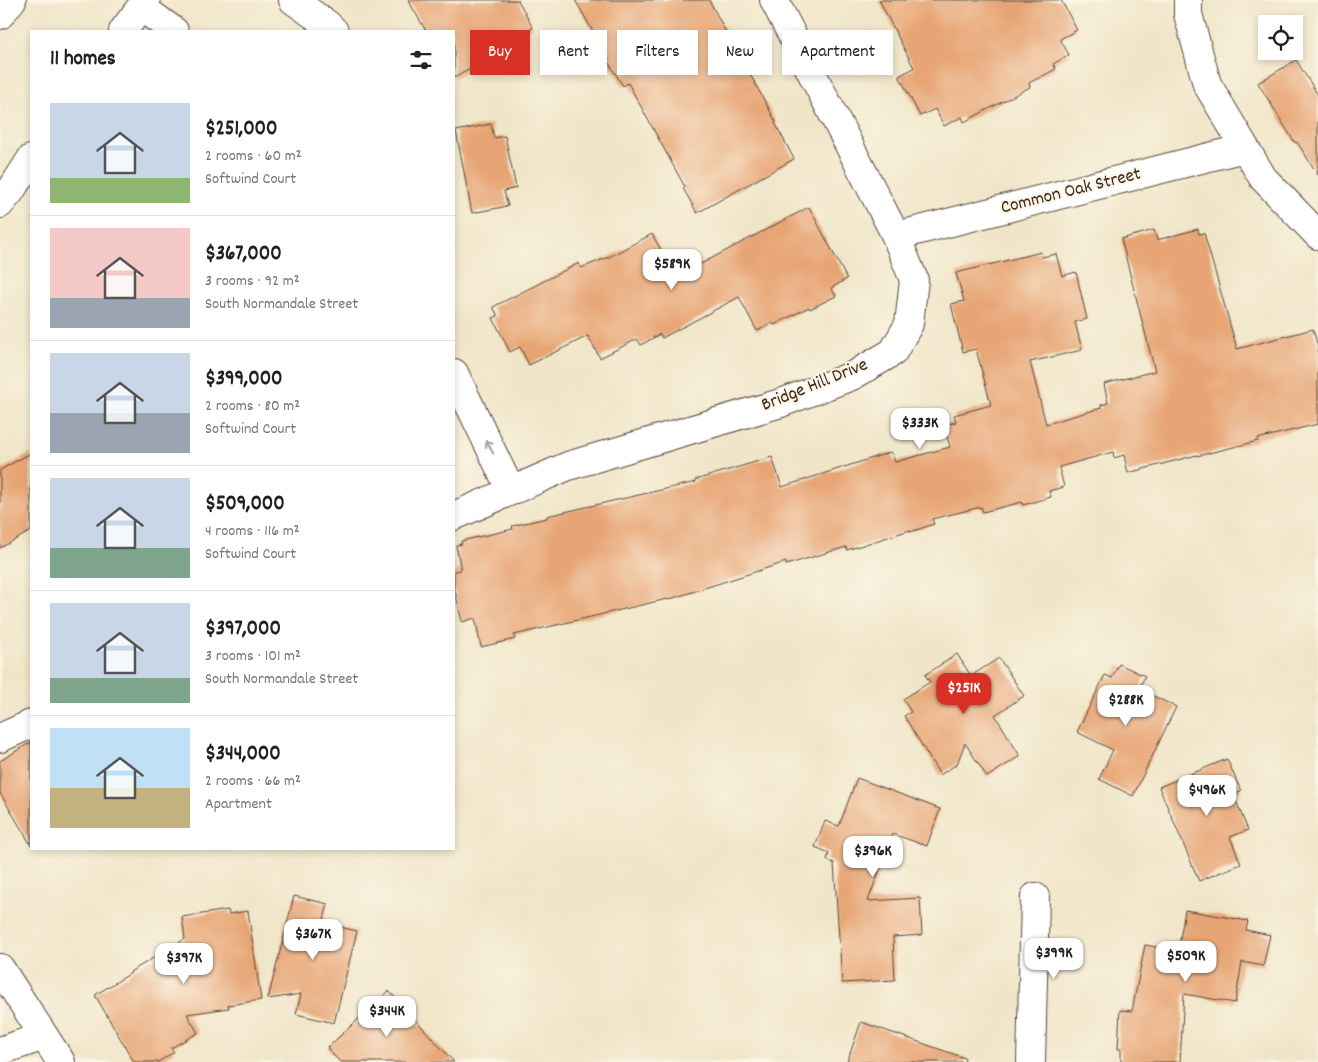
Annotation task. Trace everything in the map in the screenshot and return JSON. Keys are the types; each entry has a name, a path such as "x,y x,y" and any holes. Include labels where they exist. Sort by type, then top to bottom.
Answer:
{"street":[{"path":"0,15 12,0"},
{"name":"Bridge Hill Drive","path":"455,516 568,466 781,403 852,376 893,352 909,324 914,280 896,236 774,0"},
{"path":"1188,0 1188,14 1207,84 1263,178 1318,235"},
{"path":"123,30 143,3 173,30"},
{"path":"302,6 333,30"},
{"name":"Common Oak Street","path":"896,236 1245,148"},
{"path":"0,204 30,161"},
{"path":"455,375 511,491"},
{"path":"0,738 30,724"},
{"path":"1031,1062 1035,897"},
{"path":"0,968 61,1062"},
{"path":"0,1051 44,1036"}],"building":[{"path":"408,0 518,0 533,28 529,30 470,30 470,69 455,77 455,30 425,30"},
{"path":"575,0 709,0 725,30 708,30 708,75 750,75 794,159 697,213 683,188 685,187 628,83 623,86 607,60 609,59 607,56 607,30 592,30"},
{"path":"879,0 1061,0 1077,30 1060,39 1069,55 1053,64 1056,69 1029,83 1030,87 964,122 962,117 944,126 935,109 920,116 899,76 914,68"},
{"path":"1296,60 1318,95 1318,175 1297,142 1295,143 1258,83"},
{"path":"491,124 494,138 505,136 516,188 504,191 508,206 472,213 456,131"},
{"path":"809,207 847,279 831,288 836,296 757,331 739,297 662,338 660,334 641,345 637,339 600,358 588,336 529,365 520,347 510,352 493,318 498,316 493,307 579,263 581,268 609,257 652,234 676,277"},
{"path":"1198,229 1199,234 1204,233 1237,349 1313,329 1318,347 1318,424 1128,473 1124,455 1114,458 1113,452 1059,467 1064,487 1049,491 1051,497 1023,505 1022,502 983,512 981,507 932,519 934,524 847,550 846,547 786,565 786,562 667,600 514,635 515,639 481,647 475,618 462,622 455,590 455,571 461,570 456,545 462,544 461,541 513,529 512,526 547,518 547,516 696,482 695,480 772,457 782,487 891,452 895,462 950,447 944,425 956,422 954,415 991,405 976,349 963,352 951,304 964,301 956,273 1041,252 1042,257 1056,254 1062,276 1076,272 1087,319 1075,322 1082,350 1030,362 1046,424 1101,408 1101,405 1108,403 1104,384 1155,371 1121,239 1154,230 1157,240"},
{"path":"30,454 30,532 0,548 0,470"},
{"path":"957,654 971,676 999,658 1024,696 995,715 1020,756 987,777 965,743 957,764 940,775 904,716 911,712 903,699 930,682 925,675"},
{"path":"1119,664 1145,676 1139,689 1176,707 1133,796 1099,779 1113,750 1077,732 1105,675 1112,678"},
{"path":"30,743 30,843 0,793 0,761"},
{"path":"1227,759 1241,791 1233,794 1248,830 1230,837 1241,864 1199,881 1159,787"},
{"path":"857,778 940,809 927,846 893,834 868,901 920,898 922,935 893,937 895,980 842,983 834,863 827,860 829,853 815,847 825,821 839,826"},
{"path":"294,896 328,904 323,923 357,931 334,1023 296,1014 301,994 268,999"},
{"path":"228,910 229,914 248,911 261,1000 228,1005 229,1008 187,1014 198,1033 171,1048 174,1052 158,1062 134,1062 95,995 185,939 182,917"},
{"path":"1185,910 1248,921 1246,930 1270,935 1263,966 1242,962 1235,1003 1184,994 1180,1062 1121,1062 1121,1049 1118,1049 1120,1010 1132,1011 1145,945 1178,951"},
{"path":"389,991 454,1062 340,1062 327,1048"},
{"path":"861,1022 965,1058 964,1062 847,1062"}]}
